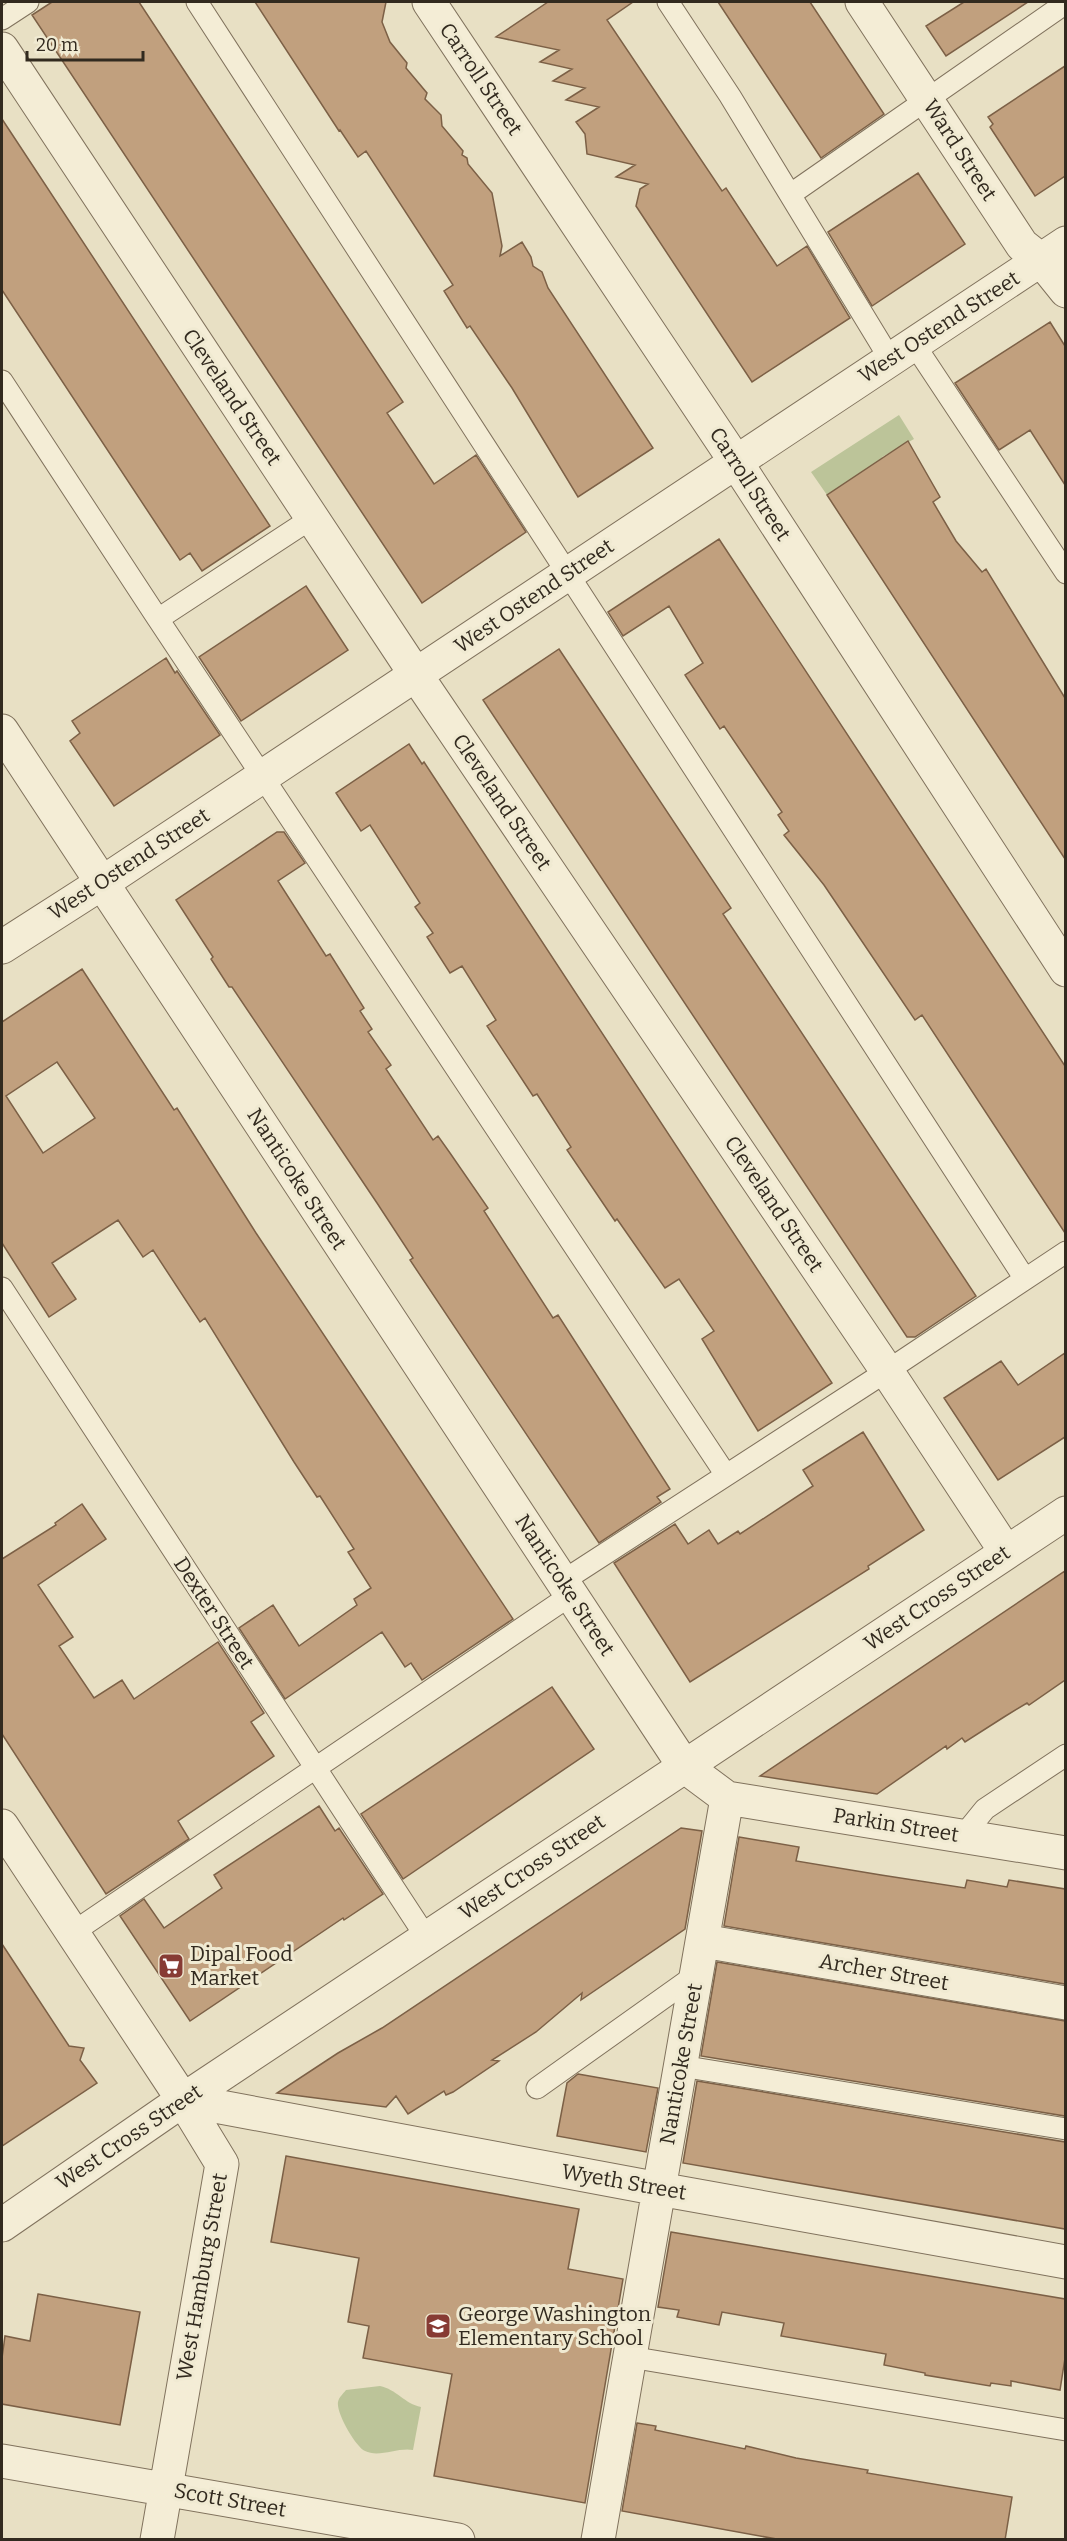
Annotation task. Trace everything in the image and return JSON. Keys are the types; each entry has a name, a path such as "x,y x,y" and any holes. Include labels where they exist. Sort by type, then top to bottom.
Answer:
{"street":[{"name":"Carroll Street","path":"429,2 736,462 1065,970"},
{"name":"Ward Street","path":"862,2 1022,245 1053,251 1065,291"},
{"name":"Cleveland Street","path":"2,49 416,675 887,1371 1006,1552"},
{"name":"West Ostend Street","path":"2,947 102,884 1053,251"},
{"name":"Nanticoke Street","path":"2,731 684,1766 727,1798 598,2540"},
{"name":"West Cross Street","path":"2,2224 426,1937 1065,1513"},
{"name":"Parkin Street","path":"727,1798 1065,1853"},
{"name":"West Hamburg Street","path":"2,1826 183,2100 222,2164 157,2540"},
{"name":"Archer Street","path":"703,1941 1065,2003"},
{"name":"Wyeth Street","path":"183,2100 1065,2262"},
{"name":"Scott Street","path":"2,2461 458,2540"}],"lane":[{"path":"2,19 28,2"},
{"path":"197,2 1025,1279"},
{"path":"668,2 791,194 902,351 1065,573"},
{"path":"791,194 1065,3"},
{"path":"2,381 726,1475"},
{"path":"158,619 312,518"},
{"path":"72,1933 316,1768 726,1475 1065,1252"},
{"name":"Dexter Street","path":"2,1288 426,1937"},
{"path":"963,1836 985,1809 1065,1755"},
{"path":"537,2088 697,1974"},
{"path":"681,2066 1065,2129"},
{"path":"630,2357 1065,2430"}],"green space":[{"path":"899,415 914,439 882,457 883,460 827,495 811,472"},
{"path":"380,2386 421,2407 413,2450 370,2453 361,2448 347,2429 338,2407 340,2397 346,2390"}],"building":[{"path":"52,2 139,2 403,402 387,413 434,484 476,455 526,532 422,603 32,15"},
{"path":"255,2 386,2 382,22 390,42 407,63 406,68 427,93 425,99 441,115 442,126 463,151 462,155 467,158 468,164 492,193 502,246 500,256 522,242 531,257 533,266 542,272 548,288 653,448 578,497 512,388 470,326 467,328 444,291 453,285 366,151 358,157"},
{"path":"548,2 633,2 607,20 722,191 726,188 777,266 807,246 850,318 752,382 636,206 640,189 648,184 616,177 635,165 587,154 585,134 576,122 599,107 566,100 585,88 553,81 572,69 540,62 559,50 496,37"},
{"path":"718,2 810,2 884,114 821,158"},
{"path":"964,2 1028,2 946,56 926,26"},
{"path":"1065,66 1065,176 1035,196 990,127 993,124 988,117"},
{"path":"2,119 270,526 202,571 190,553 180,560 2,290"},
{"path":"918,173 965,244 872,306 828,232"},
{"path":"1050,322 1065,346 1065,485 1030,430 999,450 955,383"},
{"path":"908,441 940,497 933,502 956,541 982,572 986,569 1065,698 1065,859 827,495"},
{"path":"719,539 1065,1066 1065,1233 922,1015 915,1020 824,885 784,835 789,831 778,815 782,812 724,726 720,729 685,675 703,663 669,606 623,636 608,612"},
{"path":"306,586 348,650 241,721 199,657"},
{"path":"559,649 731,908 723,914 976,1296 915,1337 907,1337 483,700"},
{"path":"166,658 220,735 114,806 70,741 80,733 72,721"},
{"path":"409,744 422,764 424,762 832,1383 758,1431 702,1339 714,1331 679,1279 665,1288 617,1219 615,1221 567,1150 571,1147 537,1094 533,1096 487,1026 496,1020 462,966 450,973 427,937 433,933 415,907 420,903 370,825 361,831 336,793"},
{"path":"277,832 284,832 305,863 278,881 326,956 330,954 364,1008 360,1011 372,1029 368,1032 391,1065 386,1069 433,1140 438,1136 488,1208 484,1211 553,1318 558,1315 670,1489 657,1497 661,1502 599,1543 410,1260 413,1258 377,1203 232,987 229,987 211,959 213,957 176,900"},
{"path":"82,969 174,1110 177,1108 256,1233 513,1619 422,1680 411,1663 405,1667 382,1632 285,1699 239,1628 273,1605 299,1646 357,1605 354,1599 371,1588 348,1552 354,1549 320,1496 317,1497 294,1462 205,1318 200,1322 153,1250 143,1257 118,1220 52,1263 76,1299 49,1317 2,1243 2,1022","holes":["57,1062 95,1118 43,1153 6,1096"]},
{"path":"1065,1353 1065,1437 998,1480 944,1398 1001,1361 1018,1385"},
{"path":"863,1432 924,1530 868,1566 869,1569 690,1682 614,1563 675,1524 688,1544 709,1530 718,1544 738,1531 740,1534 813,1486 803,1470"},
{"path":"82,1504 106,1539 38,1585 73,1637 59,1646 94,1698 122,1680 134,1699 218,1642 264,1713 251,1722 274,1756 178,1821 189,1839 106,1894 2,1734 2,1559 56,1525 55,1523"},
{"path":"1065,1571 1065,1680 1029,1705 1027,1703 965,1742 962,1738 947,1749 946,1746 877,1794 760,1776"},
{"path":"552,1687 594,1749 403,1879 361,1814"},
{"path":"319,1806 335,1831 339,1828 383,1894 344,1920 343,1918 190,2021 120,1916 144,1899 164,1928 222,1888 214,1875"},
{"path":"681,1828 702,1831 685,1929 581,2000 582,1993 536,2032 492,2060 499,2061 453,2092 446,2095 444,2091 408,2114 396,2096 386,2107 277,2093 338,2053 382,2028"},
{"path":"739,1837 799,1847 796,1861 881,1875 965,1888 967,1880 1007,1887 1009,1880 1065,1889 1065,1984 724,1926"},
{"path":"2,1944 69,2046 84,2048 80,2060 97,2083 2,2146"},
{"path":"717,1962 1065,2021 1065,2116 701,2056"},
{"path":"578,2074 658,2088 646,2152 557,2136 567,2083"},
{"path":"697,2081 1065,2142 1065,2229 683,2163"},
{"name":"George Washington Elementary School","path":"286,2156 579,2209 568,2269 623,2279 585,2503 434,2476 452,2374 363,2358 369,2326 348,2322 359,2258 271,2242"},
{"path":"671,2232 1065,2299 1065,2358 1060,2390 1011,2381 1011,2386 991,2383 990,2386 925,2375 925,2373 884,2365 886,2354 781,2336 784,2323 722,2312 719,2325 677,2317 679,2310 658,2307"},
{"path":"38,2294 140,2312 120,2425 2,2404 2,2358 5,2336 30,2341"},
{"path":"637,2423 656,2426 655,2430 745,2449 746,2446 796,2458 868,2470 867,2473 1012,2497 1005,2540 782,2540 622,2511"}],"place":[{"name":"Dipal Food Market","path":"171,1966"},
{"name":"George Washington Elementary School","path":"438,2326"}]}
